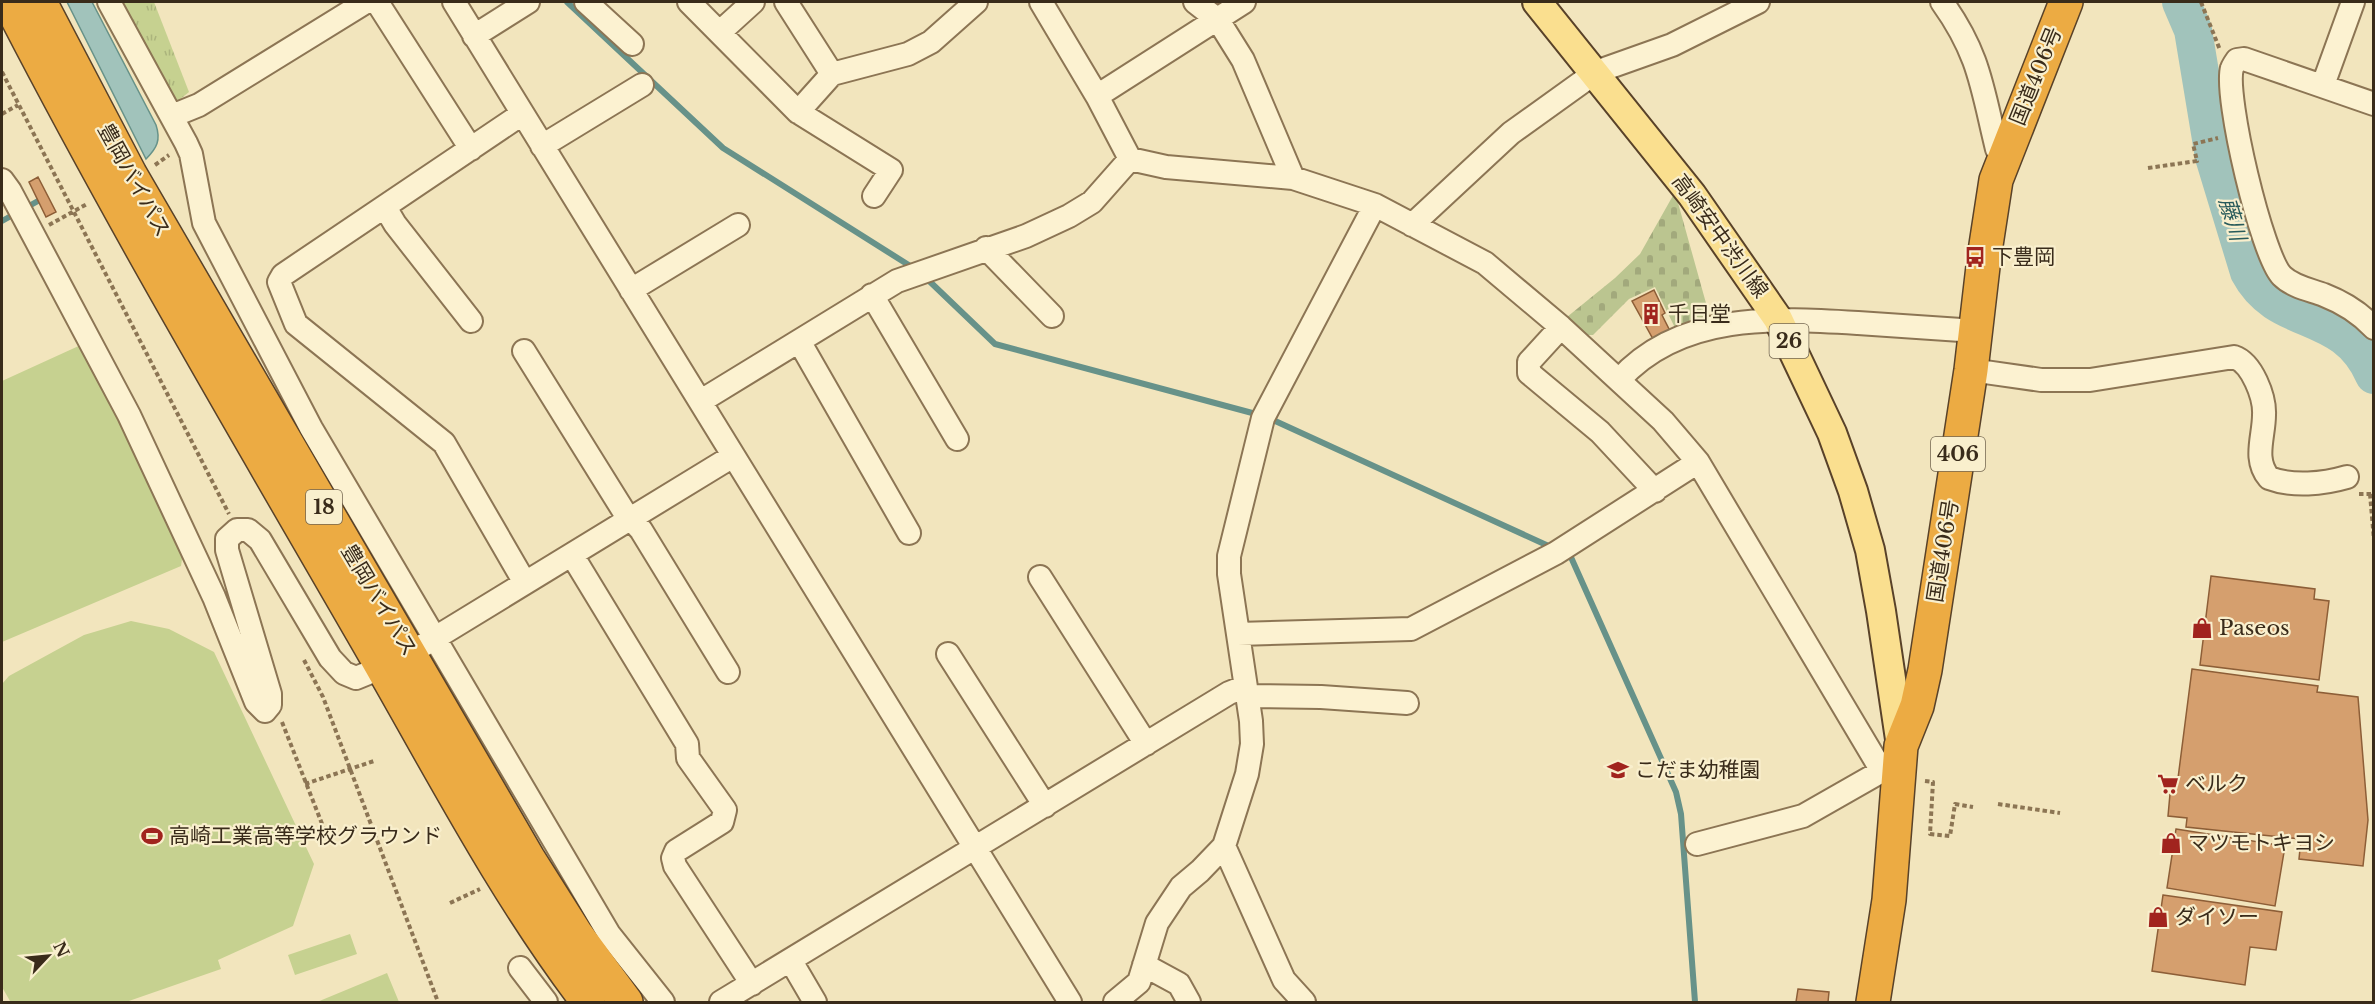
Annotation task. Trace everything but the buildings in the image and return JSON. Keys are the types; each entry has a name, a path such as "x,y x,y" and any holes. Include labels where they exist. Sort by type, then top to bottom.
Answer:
{"highway":[{"name":"豊岡バイパス","path":"9,2 71,122 186,328 409,653 511,887 588,1002"},
{"name":"豊岡バイパス","path":"40,2 135,184 540,878 626,1002"},
{"name":"国道406号","path":"1873,1002 1889,900 1901,768 1925,670 1971,370 1996,180 2002,159 2066,2"}],"main road":[{"name":"高崎安中渋川線","path":"1537,2 1596,72 1692,195 1778,319 1832,434 1853,491 1870,550 1881,611 1901,768"}],"street":[{"path":"109,2 186,143 191,154 204,223 311,428 409,653 609,934 663,1002"},
{"path":"172,116 199,105 366,2"},
{"path":"377,2 471,149"},
{"path":"454,2 1070,1002"},
{"path":"474,36 528,2"},
{"path":"586,2 632,44"},
{"path":"689,2 798,112 891,170 874,196"},
{"path":"720,32 753,2"},
{"path":"786,2 832,74"},
{"path":"798,112 832,74 877,64 923,46 976,2"},
{"path":"1041,2 1097,96 1130,159 1166,167 1293,178 1375,205 1485,263 1561,327 1664,421 1698,462 1901,768 1803,816 1697,844"},
{"path":"1195,2 1218,20 1243,60 1293,178"},
{"path":"1097,96 1244,2"},
{"path":"1412,225 1511,133 1596,72 1672,45 1758,2"},
{"path":"1942,2 1970,46 1982,76 1997,149 2002,159"},
{"path":"2323,86 2353,2"},
{"path":"2373,104 2244,59 2237,60 2232,67 2233,106 2237,134 2252,195 2277,270 2292,283 2341,303 2373,328"},
{"path":"542,146 642,85"},
{"path":"522,114 280,277 280,285 296,324 444,443 525,583"},
{"path":"701,401 872,295 912,274 1047,228 1084,207 1103,190 1130,159"},
{"path":"6,186 129,415 214,597 256,702 265,711 270,705 270,694 227,550 227,539 237,530 248,530 260,540 330,658 344,673 356,678 409,653 733,456"},
{"path":"1114,1002 1139,982 1157,923 1180,887 1200,871 1224,846 1247,774 1251,721 1229,574 1229,556 1263,418 1375,205"},
{"path":"385,207 395,224 471,321"},
{"path":"631,290 738,225"},
{"path":"986,248 1052,316"},
{"path":"872,295 957,439"},
{"path":"1619,380 1632,365 1652,352 1697,331 1729,324 1778,319 1976,331"},
{"path":"1561,327 1529,362 1529,373 1600,432 1655,491"},
{"path":"799,341 909,533"},
{"path":"524,351 631,520 641,530 728,672"},
{"path":"1971,370 2031,379 2090,380 2234,357 2243,360 2251,369 2264,410 2260,456 2263,471 2268,478 2307,483 2351,483"},
{"path":"1238,634 1411,629 1556,554 1698,462"},
{"path":"572,555 687,744 688,758 725,810 722,822 676,851 673,858 675,866 753,984"},
{"path":"1041,577 1146,744"},
{"path":"948,654 1045,806"},
{"path":"721,1002 792,961 1229,693 1246,692 1407,703"},
{"path":"1224,846 1284,980 1304,1002"},
{"path":"792,961 816,1002"},
{"path":"1144,965 1179,984 1189,1002"},
{"path":"520,968 546,1002"}],"path":[{"path":"2201,2 2222,55 2232,67"},
{"path":"2,72 179,412 237,530"},
{"path":"2,114 18,105"},
{"path":"2148,168 2197,161 2193,144 2223,137"},
{"path":"146,171 186,143"},
{"path":"31,231 97,199"},
{"path":"2351,483 2359,494 2372,494 2373,540"},
{"path":"302,656 323,697 438,1002"},
{"path":"282,721 328,839"},
{"path":"305,784 374,761"},
{"path":"1901,768 1933,782 1930,834 1950,836 1954,804 1973,807"},
{"path":"1998,804 2060,813"},
{"path":"450,903 489,884"}],"green space":[{"path":"120,2 154,2 189,92 173,105"},
{"path":"1675,192 1711,321 1678,334 1655,287 1629,299 1593,335 1586,335 1567,317 1615,278 1640,254"},
{"path":"83,344 183,552 181,566 2,642 2,381"},
{"name":"高崎工業高等学校グラウンド","path":"131,621 169,629 214,652 314,864 293,926 218,960 221,969 126,1002 10,1001 2,987 2,684 9,676 84,635"},
{"path":"350,934 357,954 295,975 288,955"},
{"path":"387,973 399,1002 317,1002"}],"water":[{"path":"67,2 92,2 156,125 157,144 146,159"}],"waterway":[{"path":"567,2 723,148 915,269"},
{"name":"藤川","path":"2181,2 2193,30 2214,157 2249,272 2262,290 2277,302 2329,327 2346,338 2361,353 2374,375"},
{"path":"2,221 38,201"},
{"path":"925,277 995,344 1256,414"},
{"path":"1273,420 1553,548"},
{"path":"1565,553 1570,555 1676,792 1681,814 1695,1002"}],"place":[{"name":"下豊岡","path":"1975,257"},
{"name":"千日堂","path":"1651,314"},
{"name":"Paseos","path":"2202,628"},
{"name":"こだま幼稚園","path":"1618,770"},
{"name":"ベルク","path":"2168,784"},
{"name":"高崎工業高等学校グラウンド","path":"152,836"},
{"name":"マツモトキヨシ","path":"2171,843"},
{"name":"ダイソー","path":"2158,917"}]}
